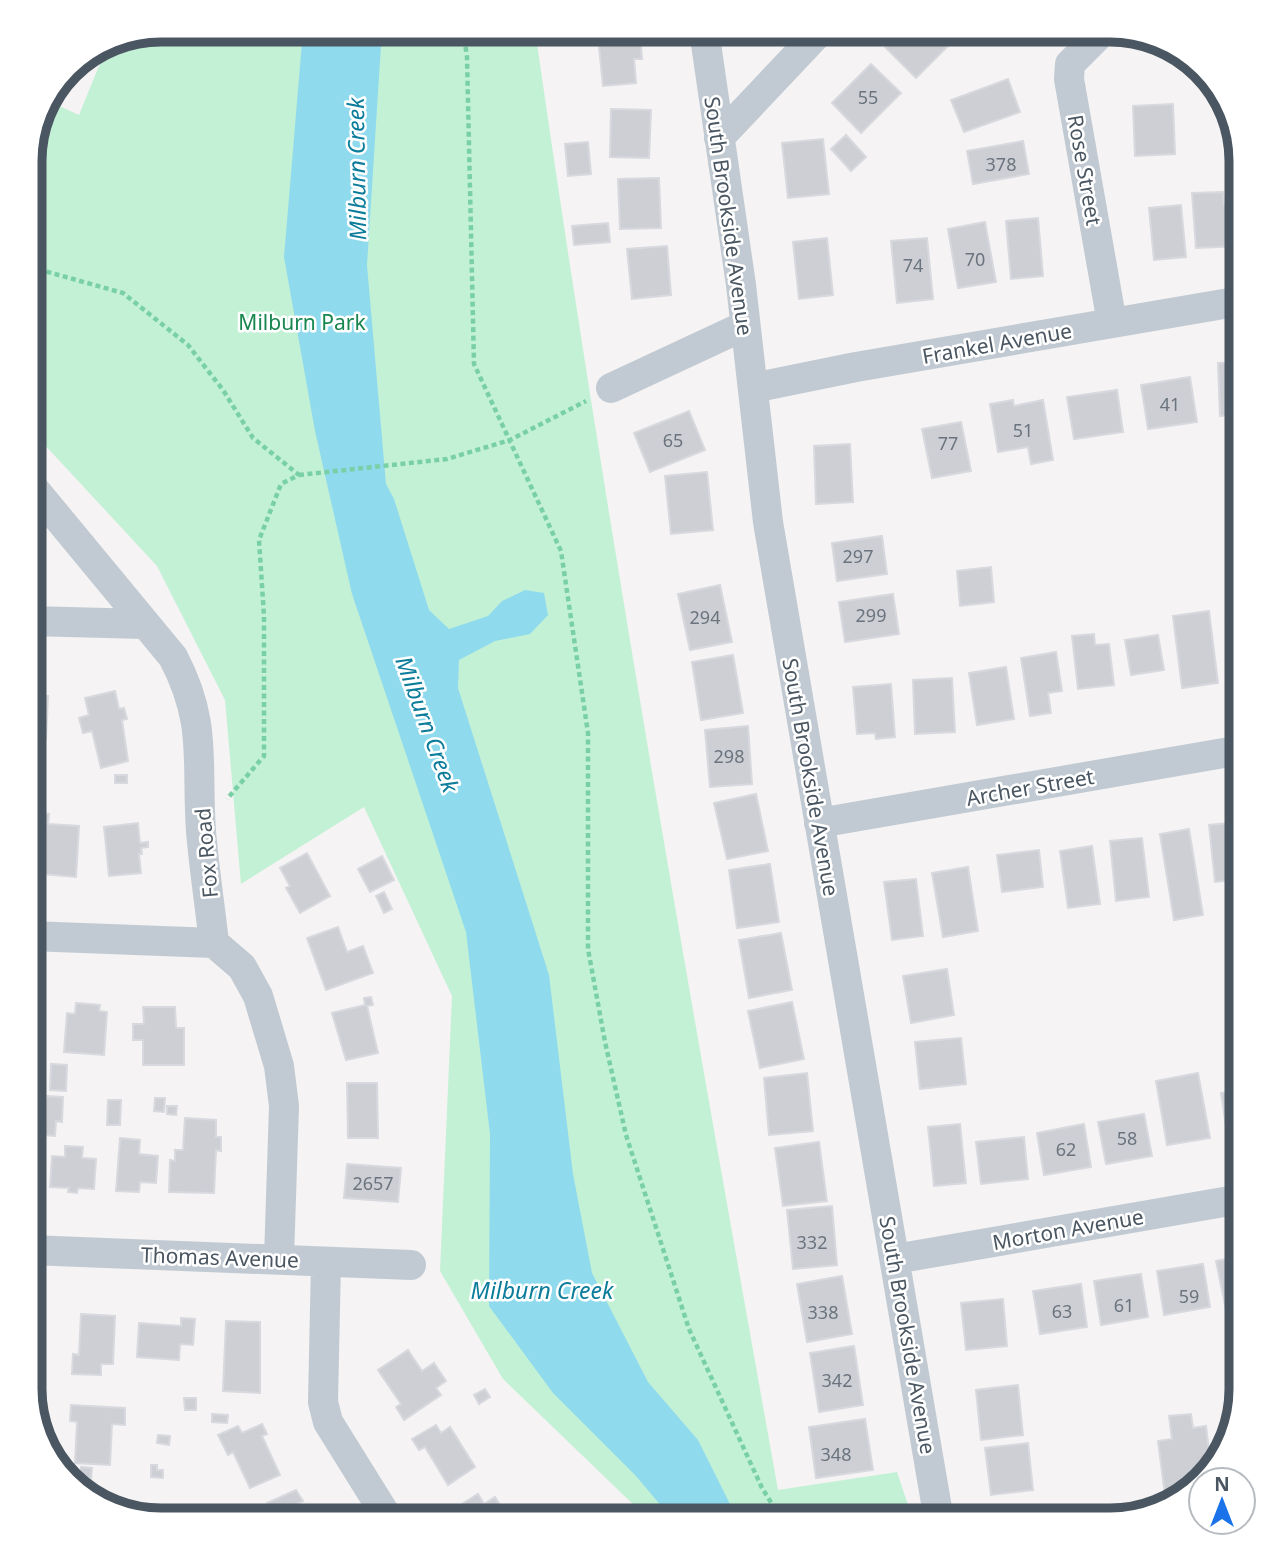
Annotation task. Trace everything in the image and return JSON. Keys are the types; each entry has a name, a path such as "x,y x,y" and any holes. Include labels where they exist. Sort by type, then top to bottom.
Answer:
{"street":[{"name":"South Brookside Avenue","path":"706,42 741,285 768,522 937,1508"},
{"path":"719,138 810,42"},
{"name":"Rose Street","path":"1092,42 1070,64 1069,79 1112,323"},
{"name":"Frankel Avenue","path":"753,388 856,367 1229,303"},
{"path":"611,388 744,326"},
{"name":"Fox Road","path":"42,499 173,657 185,679 196,714 202,756 201,829 214,943"},
{"path":"42,621 144,624"},
{"name":"Archer Street","path":"819,823 1229,752"},
{"path":"42,936 214,943 242,967 258,996 279,1066 284,1106 279,1258"},
{"name":"Morton Avenue","path":"895,1259 1229,1201"},
{"name":"Thomas Avenue","path":"42,1250 411,1265"},
{"path":"326,1262 323,1402 328,1422 382,1508"}],"path":[{"path":"465,42 474,364 561,551 589,733 586,862 589,949 626,1135 690,1329 762,1488 774,1508"},
{"path":"42,270 123,293 188,345 223,390 253,438 299,475"},
{"path":"201,829 264,756 264,615 259,540 281,484 299,475 447,459 510,440 611,388"}],"green space":[{"name":"Milburn Park","path":"537,42 620,578 681,943 778,1490 897,1472 909,1508 637,1508 503,1379 440,1271 452,996 364,807 241,884 225,700 157,566 42,442 42,153 46,130 56,105 79,115 102,57 138,44"}],"water":[{"name":"Milburn Creek","path":"302,42 381,42 367,265 386,484 394,499 429,610 449,629 488,616 502,601 525,590 544,593 548,615 530,634 495,641 459,660 458,688 549,975 573,1174 592,1273 648,1382 698,1440 732,1508 663,1508 636,1476 553,1393 489,1306 490,1134 466,932 352,594 315,431 284,257"}],"building":[{"path":"599,42 641,42 642,59 634,59 636,83 603,86"},
{"path":"890,42 952,42 916,78 885,47"},
{"path":"871,64 901,93 861,133 832,103"},
{"path":"1008,79 1020,112 964,132 951,100"},
{"path":"1173,104 1175,154 1135,156 1133,106"},
{"path":"611,109 651,110 649,158 610,157"},
{"path":"846,135 866,157 851,171 831,149"},
{"path":"823,139 829,194 788,198 782,143"},
{"path":"1023,141 1029,174 973,184 967,151"},
{"path":"588,142 591,174 568,176 565,144"},
{"path":"659,178 661,228 620,229 618,179"},
{"path":"1223,192 1224,205 1229,205 1229,247 1196,248 1192,193"},
{"path":"1181,205 1186,257 1154,260 1149,208"},
{"path":"1038,218 1043,276 1011,279 1006,221"},
{"path":"985,222 996,282 958,288 948,229"},
{"path":"608,223 610,242 574,245 572,226"},
{"path":"827,238 833,295 799,299 793,242"},
{"path":"927,238 933,299 897,303 891,241"},
{"path":"667,246 671,295 632,299 627,249"},
{"path":"1218,363 1229,363 1229,416 1220,416"},
{"path":"1190,377 1197,422 1148,429 1141,385"},
{"path":"1117,390 1123,432 1074,439 1067,397"},
{"path":"1013,400 1014,406 1043,400 1053,460 1031,464 1028,447 998,452 990,404"},
{"path":"689,411 705,450 650,472 634,433"},
{"path":"961,422 971,471 932,478 922,429"},
{"path":"850,444 853,502 816,504 814,446"},
{"path":"707,472 713,530 671,534 665,476"},
{"path":"882,536 887,574 837,581 832,543"},
{"path":"991,567 994,602 960,606 957,571"},
{"path":"720,585 732,642 690,650 678,594"},
{"path":"893,594 899,634 845,642 839,602"},
{"path":"1209,611 1218,683 1182,688 1173,616"},
{"path":"1094,634 1095,645 1109,644 1114,685 1078,689 1072,636"},
{"path":"1158,635 1164,670 1131,675 1125,640"},
{"path":"1056,652 1062,691 1048,693 1051,713 1030,716 1021,658"},
{"path":"733,655 743,713 701,720 692,662"},
{"path":"1006,667 1014,719 977,725 969,673"},
{"path":"952,678 955,732 915,734 913,680"},
{"path":"891,684 895,737 876,739 875,733 857,734 853,687"},
{"path":"115,691 119,709 124,708 127,719 122,720 128,761 101,768 92,731 83,733 79,718 89,715 85,698"},
{"path":"42,696 48,696 46,739 42,739"},
{"path":"748,726 752,784 710,787 705,730"},
{"path":"115,775 127,775 127,783 115,783"},
{"path":"756,794 768,851 727,859 714,803"},
{"path":"42,814 49,814 48,824 79,826 76,877 43,874 45,839 42,839"},
{"path":"138,823 140,843 148,842 148,847 141,848 142,854 139,854 141,873 109,876 104,827"},
{"path":"1229,823 1229,880 1215,882 1209,825"},
{"path":"1189,829 1203,915 1174,920 1160,834"},
{"path":"1142,838 1149,897 1116,901 1110,841"},
{"path":"1092,846 1100,904 1068,908 1060,851"},
{"path":"1039,850 1043,887 1002,892 997,855"},
{"path":"307,853 330,896 300,913 286,888 290,886 280,868"},
{"path":"382,856 394,880 370,892 358,869"},
{"path":"770,864 779,922 737,928 729,870"},
{"path":"968,867 978,931 943,937 932,873"},
{"path":"916,879 923,936 892,940 884,882"},
{"path":"384,892 392,909 384,913 376,896"},
{"path":"338,927 347,952 363,946 373,973 326,990 307,938"},
{"path":"781,933 792,990 749,998 739,940"},
{"path":"947,969 954,1015 911,1023 903,976"},
{"path":"371,997 373,1005 367,1006 378,1053 346,1060 332,1013 365,1005 364,998"},
{"path":"792,1002 804,1059 760,1068 748,1011"},
{"path":"76,1003 100,1005 99,1011 107,1012 104,1055 64,1052 67,1013 75,1014"},
{"path":"42,1007 45,1007 42,1044"},
{"path":"143,1007 175,1007 176,1028 184,1028 184,1065 143,1065 143,1040 133,1040 133,1024 144,1024"},
{"path":"961,1038 966,1084 920,1089 915,1042"},
{"path":"51,1064 67,1065 66,1091 50,1090"},
{"path":"807,1073 813,1131 769,1135 764,1078"},
{"path":"1198,1073 1210,1138 1167,1145 1156,1081"},
{"path":"347,1083 377,1083 378,1138 348,1138"},
{"path":"1229,1092 1229,1133 1227,1133 1221,1093"},
{"path":"46,1096 63,1097 62,1122 56,1121 55,1136 44,1135"},
{"path":"155,1098 165,1098 164,1112 154,1111"},
{"path":"108,1100 121,1100 120,1125 107,1125"},
{"path":"167,1106 177,1106 176,1115 167,1114"},
{"path":"1144,1114 1152,1156 1106,1164 1098,1122"},
{"path":"185,1118 216,1120 216,1137 221,1137 221,1151 216,1150 214,1193 169,1192 170,1160 175,1161 175,1150 183,1150"},
{"path":"960,1124 966,1183 934,1186 928,1127"},
{"path":"1084,1124 1091,1167 1044,1175 1037,1133"},
{"path":"1024,1137 1028,1179 981,1184 976,1142"},
{"path":"120,1138 140,1140 139,1154 158,1156 156,1183 140,1182 139,1192 116,1191"},
{"path":"819,1142 827,1201 783,1206 775,1148"},
{"path":"65,1146 83,1147 82,1158 96,1159 94,1189 78,1188 77,1193 68,1192 69,1188 50,1187 52,1156 65,1157"},
{"path":"347,1164 401,1168 398,1202 344,1198"},
{"path":"832,1206 837,1265 793,1269 787,1210"},
{"path":"1229,1258 1229,1309 1226,1310 1216,1261"},
{"path":"1203,1264 1210,1307 1164,1315 1157,1271"},
{"path":"1141,1274 1148,1317 1101,1325 1094,1281"},
{"path":"842,1276 852,1334 807,1342 797,1284"},
{"path":"1081,1284 1087,1327 1040,1334 1033,1291"},
{"path":"1003,1299 1007,1346 966,1350 961,1303"},
{"path":"81,1314 115,1316 113,1364 101,1364 101,1375 72,1374 73,1354 79,1355"},
{"path":"181,1318 195,1319 193,1345 180,1344 179,1360 137,1357 139,1323 181,1326"},
{"path":"226,1321 260,1322 260,1393 223,1391"},
{"path":"854,1346 863,1405 819,1412 810,1353"},
{"path":"408,1350 422,1371 434,1363 446,1381 436,1388 441,1395 404,1420 396,1407 401,1404 378,1370"},
{"path":"1018,1385 1023,1435 981,1440 976,1390"},
{"path":"485,1389 490,1397 479,1404 474,1395"},
{"path":"184,1398 196,1398 196,1410 185,1410"},
{"path":"71,1405 125,1408 125,1425 112,1424 110,1465 75,1463 77,1422 70,1421"},
{"path":"212,1414 228,1415 227,1423 212,1422"},
{"path":"1191,1414 1193,1428 1206,1426 1209,1454 1200,1466 1187,1466 1187,1479 1165,1494 1158,1441 1172,1439 1169,1416"},
{"path":"865,1419 873,1470 816,1478 809,1427"},
{"path":"262,1424 267,1434 262,1436 280,1475 250,1488 233,1452 228,1455 218,1435 238,1426 242,1433"},
{"path":"436,1425 441,1433 450,1427 475,1467 448,1485 425,1447 419,1450 412,1439"},
{"path":"158,1435 170,1436 169,1445 157,1443"},
{"path":"1028,1443 1033,1490 991,1495 985,1448"},
{"path":"151,1465 157,1465 157,1470 163,1470 163,1478 151,1477"},
{"path":"81,1467 92,1468 91,1479 80,1476"},
{"path":"296,1490 303,1501 298,1503 301,1508 263,1508 267,1503"},
{"path":"478,1494 484,1504 495,1497 502,1508 456,1508"}]}
